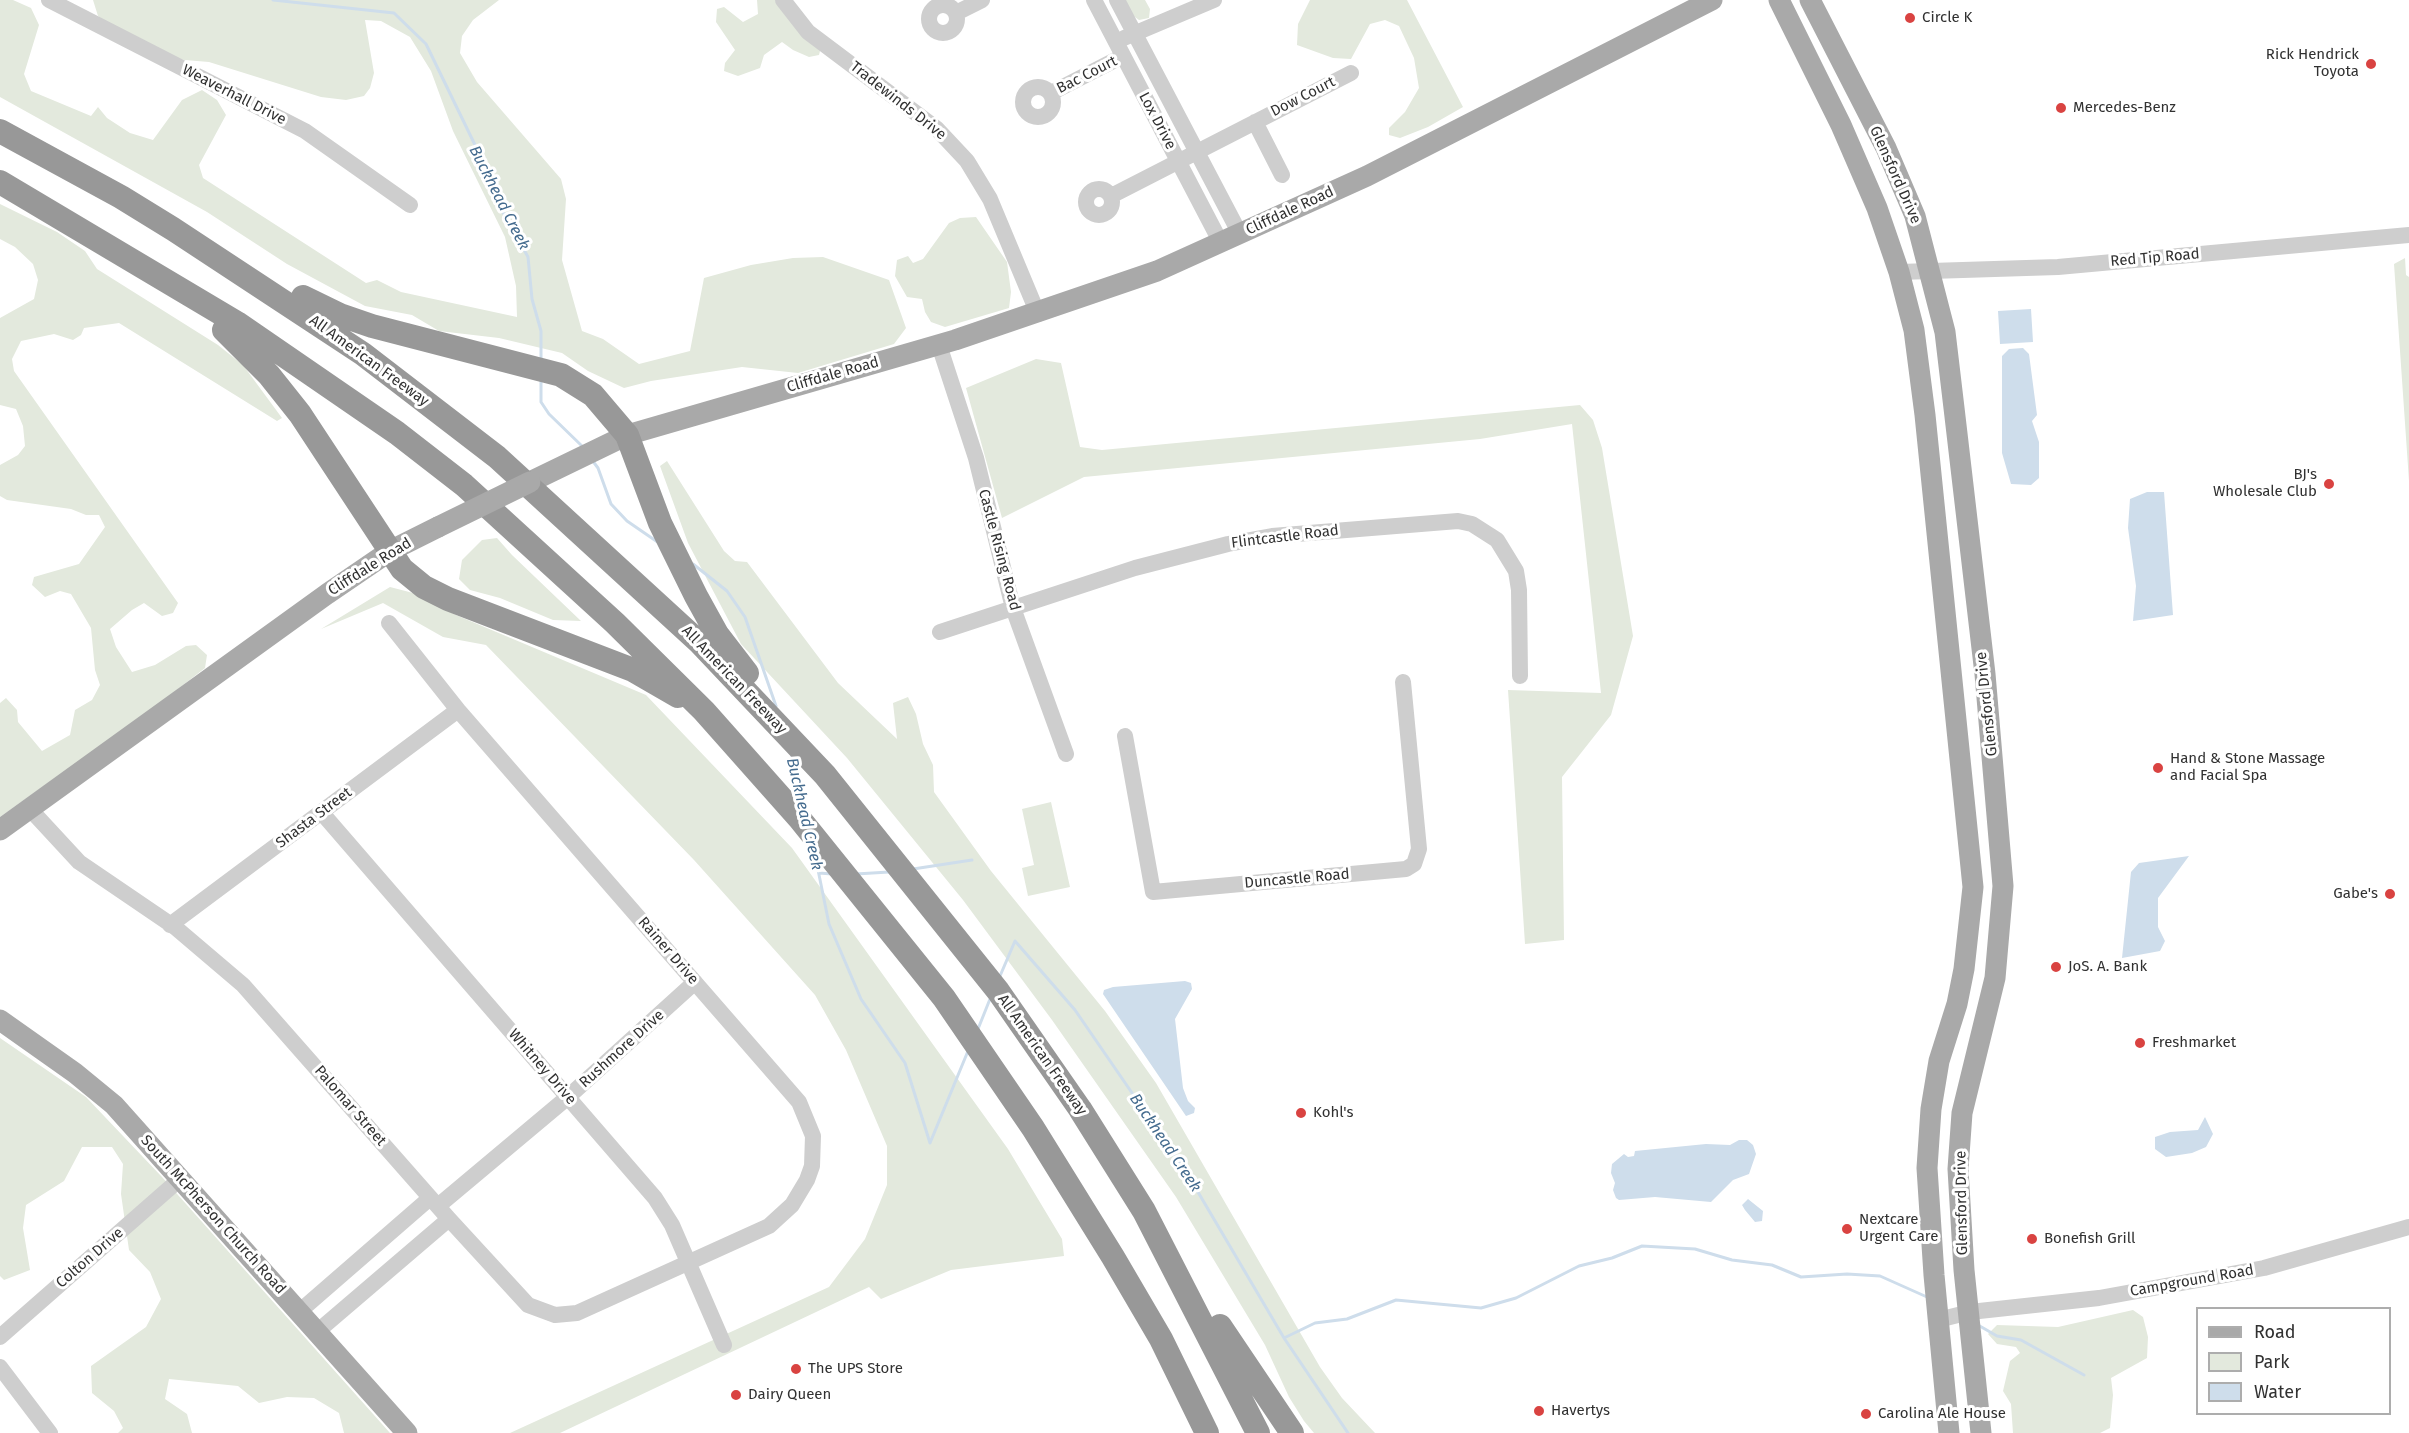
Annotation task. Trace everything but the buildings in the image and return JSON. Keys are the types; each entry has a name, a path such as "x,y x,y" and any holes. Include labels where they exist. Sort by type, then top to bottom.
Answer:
{"highway":[{"name":"All American Freeway","path":"0,131 121,197 220,258 363,354 497,457 679,622 825,775 894,858 998,991 1080,1109 1144,1211 1258,1433"},
{"path":"0,182 192,295 397,433 464,485 615,623 704,711 799,818 944,998 1033,1128 1161,1339 1207,1433"},
{"path":"220,258 257,273 340,315 419,339 561,375 593,394 627,435 660,523 717,634 825,775"},
{"path":"192,295 261,367 300,414 402,569 432,591 633,670 704,711"},
{"path":"1144,1211 1267,1400 1292,1433"},
{"path":"1161,1339 1193,1433"}],"main road":[{"name":"Cliffdale Road","path":"0,830 390,551 627,435 939,345 1038,314 1156,271 1367,176 1712,0"},
{"name":"Glensford Drive","path":"1779,0 1841,125 1877,208 1899,272 1914,330 1925,415 1973,887 1964,969 1957,1004 1939,1061 1931,1109 1927,1168 1937,1313 1949,1433"},
{"name":"Glensford Drive","path":"1810,0 1886,148 1915,216 1944,332 1954,408 1985,674 2003,886 1995,978 1962,1113 1958,1169 1959,1210 1981,1433"},
{"name":"South McPherson Church Road","path":"0,1020 104,1096 318,1331 407,1433"}],"street":[{"name":"Weaverhall Drive","path":"49,0 305,131 410,205"},
{"name":"Tradewinds Drive","path":"783,0 808,32 937,129 967,161 990,199 1038,314"},
{"path":"956,13 982,0"},
{"name":"Lox Drive","path":"1094,0 1178,161 1230,239"},
{"name":"Lox Drive","path":"1118,0 1196,152 1230,239"},
{"name":"Bac Court","path":"1051,93 1119,49 1134,33 1214,0"},
{"name":"Dow Court","path":"1111,196 1351,73"},
{"name":"Dow Court","path":"1255,122 1282,175"},
{"name":"Red Tip Road","path":"1899,272 2058,267 2409,235"},
{"name":"Castle Rising Road","path":"939,345 976,458 1013,608 1066,754"},
{"name":"Flintcastle Road","path":"940,632 1147,564 1228,544 1272,536 1458,521 1472,524 1497,540 1516,571 1519,590 1520,675"},
{"name":"Rainer Drive","path":"389,623 458,710 799,1102 809,1122 813,1151 807,1180 782,1216 769,1226 689,1264"},
{"name":"Duncastle Road","path":"1125,736 1153,892 1406,869 1414,864 1419,849 1402,682"},
{"name":"Shasta Street","path":"171,926 458,710"},
{"name":"Palomar Street","path":"29,808 79,862 217,960 243,986 528,1305 548,1314 562,1316 584,1311 689,1264"},
{"name":"Whitney Drive","path":"322,813 655,1198 672,1225 724,1345"},
{"name":"Rushmore Drive","path":"300,1311 439,1208 568,1097 695,982"},
{"name":"Colton Drive","path":"0,1337 180,1179"},
{"name":"Rushmore Drive","path":"318,1331 439,1208"},
{"name":"Campground Road","path":"1937,1313 1970,1312 2099,1298 2264,1269 2409,1227"},
{"path":"0,1366 50,1433"}],"green space":[{"path":"0,0 13,0 31,8 39,25 24,74 31,91 91,116 98,107 107,118 130,133 153,140 182,100 202,90 217,100 226,115 199,165 203,178 366,283 377,280 401,292 517,317 516,286 505,237 453,131 431,71 410,37 381,21 365,20 374,73 370,88 364,96 346,100 321,97 209,62 149,57 98,16 93,0 499,0 473,20 462,36 460,53 477,82 561,179 566,199 562,260 582,331 603,339 639,364 690,351 704,278 751,265 793,258 823,257 889,280 906,328 894,344 798,373 742,367 651,381 624,388 588,371 562,353 499,338 439,331 412,315 365,306 287,264 207,212 0,97"},
{"path":"757,0 775,0 821,47 819,55 809,57 782,42 764,55 760,68 738,76 724,71 725,63 735,50 716,22 717,9 724,7 743,22 758,14"},
{"path":"1122,0 1145,0 1150,9 1149,18 1139,20 1128,12"},
{"path":"1310,0 1407,0 1463,107 1428,127 1400,138 1389,135 1389,128 1405,112 1419,88 1414,58 1399,26 1385,20 1370,24 1351,59 1333,58 1297,45 1298,24"},
{"path":"0,204 57,232 85,251 97,269 218,345 243,365 282,418 277,421 119,323 84,328 81,335 73,340 54,334 21,341 12,359 14,371 178,603 173,613 162,616 144,603 132,610 110,629 116,647 132,672 155,665 186,646 196,645 207,655 205,668 151,710 0,817 0,703 6,698 17,710 18,722 42,751 70,735 75,710 92,700 100,685 95,670 91,628 71,594 60,591 45,597 32,585 34,577 79,564 105,527 99,515 86,515 71,509 7,500 0,496 0,465 18,455 25,446 23,426 16,409 0,405 0,318 34,299 38,280 33,264 15,247 0,239"},
{"path":"976,217 1007,262 1011,292 1009,308 945,327 931,322 925,312 922,299 907,297 895,276 897,260 908,256 913,263 923,259 949,223 960,218"},
{"path":"2405,258 2406,275 2409,277 2409,481 2394,264"},
{"path":"1036,359 1061,363 1080,447 1102,450 1580,405 1593,420 1602,448 1633,636 1611,715 1562,777 1564,940 1525,944 1508,690 1601,693 1572,424 1480,439 1084,477 1002,518 966,388"},
{"path":"667,461 724,551 735,561 747,562 838,683 897,739 893,703 908,697 916,714 923,744 933,765 934,792 991,871 1105,1011 1156,1083 1320,1367 1342,1398 1375,1433 1314,1433 1304,1421 1289,1397 1265,1345 1176,1197 1052,1020 963,900 847,758 741,644 688,543 660,466"},
{"path":"497,538 581,621 553,620 500,598 470,590 459,579 462,560 482,540"},
{"path":"390,587 413,593 456,615 646,695 792,848 1008,1149 1062,1239 1064,1256 951,1270 881,1299 869,1287 560,1433 510,1433 829,1287 865,1239 887,1185 887,1146 846,1050 815,995 694,860 486,645 443,637 383,603 321,629"},
{"path":"1051,802 1070,887 1028,896 1022,868 1034,865 1022,809"},
{"path":"0,1038 86,1097 162,1177 390,1433 344,1433 339,1413 314,1398 287,1397 259,1403 238,1386 169,1379 165,1399 187,1414 192,1433 118,1433 123,1428 114,1411 92,1393 91,1366 146,1327 161,1299 150,1272 129,1250 121,1194 123,1164 112,1147 82,1147 64,1181 26,1205 23,1228 30,1270 4,1280 0,1276"},
{"path":"2133,1310 2143,1317 2148,1337 2147,1358 2111,1378 2113,1395 2110,1428 2100,1433 2013,1433 2011,1404 2003,1391 2010,1361 2020,1353 2016,1347 1997,1344 1988,1334 1997,1325 2058,1327"}],"water":[{"path":"2031,309 2033,342 2000,344 1998,311"},
{"path":"2023,348 2029,354 2037,415 2032,421 2039,442 2039,478 2031,485 2011,484 2002,453 2002,356 2009,349"},
{"path":"2147,492 2164,492 2173,615 2133,621 2136,586 2128,528 2130,499"},
{"path":"2189,856 2158,898 2158,927 2165,941 2160,951 2122,958 2131,872 2139,863"},
{"path":"1185,981 1191,983 1192,989 1175,1019 1183,1088 1188,1101 1195,1108 1194,1113 1186,1116 1103,994 1104,990 1113,987"},
{"path":"2205,1117 2213,1134 2206,1147 2192,1153 2166,1157 2155,1149 2155,1137 2170,1132 2198,1130"},
{"path":"1739,1140 1747,1140 1753,1145 1756,1154 1749,1174 1733,1180 1711,1202 1655,1197 1619,1200 1616,1198 1613,1190 1615,1183 1611,1173 1612,1164 1624,1154 1628,1157 1634,1156 1635,1151 1706,1144 1730,1145"},
{"path":"1748,1199 1763,1211 1762,1221 1755,1222 1745,1210 1742,1205"}],"waterway":[{"name":"Buckhead Creek","path":"273,0 394,13 426,44 476,147 499,205 528,257 532,299 541,331 541,359"},
{"name":"Buckhead Creek","path":"541,381 541,402 549,414 583,447"},
{"name":"Buckhead Creek","path":"592,460 598,468 611,504 627,521 659,543"},
{"name":"Buckhead Creek","path":"693,564 727,591 745,617 776,706"},
{"name":"Buckhead Creek","path":"792,756 807,810"},
{"name":"Buckhead Creek","path":"815,855 829,924 861,999 905,1063 930,1143 968,1051"},
{"path":"913,869 972,860"},
{"path":"856,874 889,872"},
{"path":"819,873 832,874"},
{"name":"Buckhead Creek","path":"1000,976 1015,941 1075,1010 1185,1170 1284,1338 1348,1433"},
{"name":"Buckhead Creek","path":"978,1029 990,999"},
{"name":"Buckhead Creek","path":"1284,1338 1315,1323 1347,1319 1396,1300 1481,1308 1516,1298 1579,1266 1612,1258 1642,1246 1695,1249 1732,1260 1772,1265 1801,1277 1847,1274 1880,1276 1927,1297"},
{"path":"1978,1325 1997,1336 2021,1340 2084,1375"}],"place":[{"name":"Circle K","path":"1910,18"},
{"name":"Rick Hendrick Toyota","path":"2371,64"},
{"name":"Mercedes-Benz","path":"2061,108"},
{"name":"BJ's Wholesale Club","path":"2329,484"},
{"name":"Hand & Stone Massage and Facial Spa","path":"2158,768"},
{"name":"Gabe's","path":"2390,894"},
{"name":"JoS. A. Bank","path":"2056,967"},
{"name":"Freshmarket","path":"2140,1043"},
{"name":"Kohl's","path":"1301,1113"},
{"name":"Nextcare Urgent Care","path":"1847,1229"},
{"name":"Bonefish Grill","path":"2032,1239"},
{"name":"The UPS Store","path":"796,1369"},
{"name":"Dairy Queen","path":"736,1395"},
{"name":"Havertys","path":"1539,1411"},
{"name":"Carolina Ale House","path":"1866,1414"}]}
